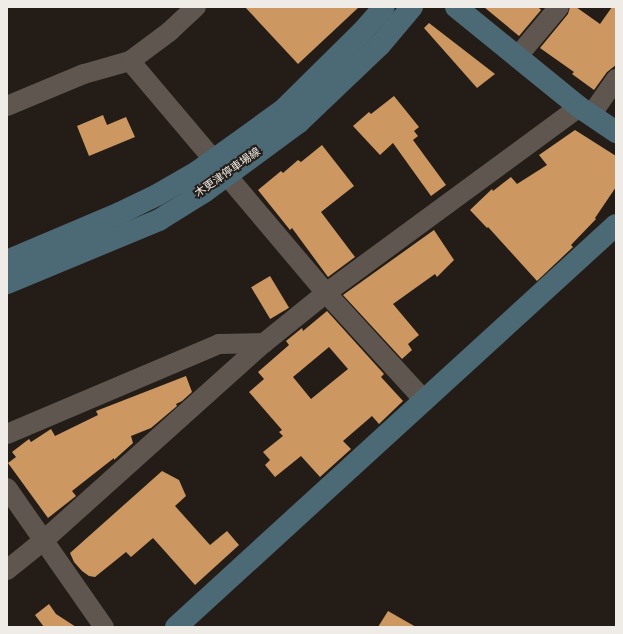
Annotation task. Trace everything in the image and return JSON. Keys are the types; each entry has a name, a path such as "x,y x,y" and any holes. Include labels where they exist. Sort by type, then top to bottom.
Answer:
{"main road":[{"name":"木更津停車場線","path":"7,283 159,220 220,168 283,110 364,30 384,7"},
{"name":"木更津停車場線","path":"7,261 220,168 298,124 380,45 412,7"},
{"path":"456,7 585,111 616,132"},
{"path":"176,627 424,400 613,234"}],"street":[{"path":"7,106 84,74 130,61 169,32 196,7"},
{"path":"517,57 559,7"},
{"path":"130,61 326,294 424,400"},
{"path":"7,570 43,541 264,342 326,294 585,111 616,79"},
{"path":"7,434 219,344 264,342"},
{"path":"7,488 104,627"}],"building":[{"path":"245,7 359,7 298,64"},
{"path":"484,7 538,7 541,10 519,36"},
{"path":"570,7 576,7 600,24 612,7 616,7 616,65 607,72 594,90 572,74 574,72 540,48 568,14"},
{"path":"429,23 495,74 477,88 424,28"},
{"path":"394,96 419,127 414,131 418,136 413,140 446,185 431,196 393,143 380,155 353,126 369,112 371,114"},
{"path":"103,115 107,125 126,117 135,137 89,156 77,126"},
{"path":"575,130 616,156 616,187 595,218 596,219 571,245 573,247 537,281 488,227 487,228 470,210 492,189 493,191 511,177 517,184 547,165 539,155"},
{"path":"322,145 354,186 321,212 355,257 328,277 292,228 290,230 258,190 281,171 283,173 298,160 301,162"},
{"path":"434,230 454,260 437,277 435,274 393,304 419,335 408,344 412,350 402,359 343,295"},
{"path":"270,276 289,308 270,319 251,287"},
{"path":"327,311 384,374 381,377 403,401 379,424 372,416 343,441 351,449 320,477 301,456 275,477 265,465 270,460 263,452 283,436 279,432 282,430 249,392 264,379 258,372 289,345 286,341 302,328 303,331","holes":["329,347 348,369 311,399 293,377"]},
{"path":"186,376 192,392 176,404 177,406 151,428 131,436 133,443 114,460 114,458 72,491 76,496 48,518 8,463 16,457 12,452 29,439 31,442 51,429 55,436 98,415 96,411"},
{"path":"162,471 179,480 186,496 175,506 210,545 227,531 239,545 195,585 153,538 131,557 126,552 95,577 89,576 82,571 74,562 70,553"},
{"path":"49,604 56,614 76,627 44,627 35,615"},
{"path":"388,611 416,627 378,627"}]}
